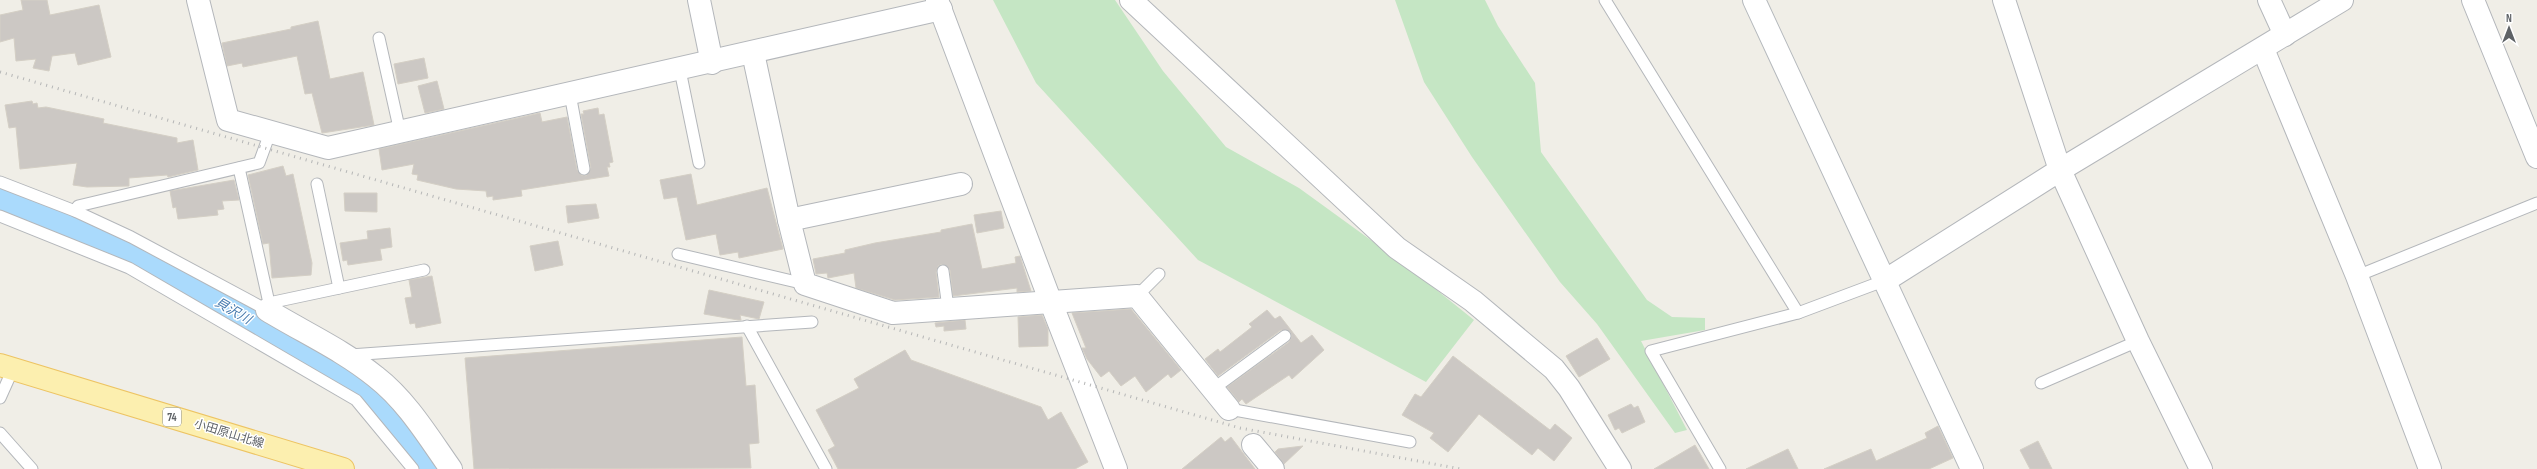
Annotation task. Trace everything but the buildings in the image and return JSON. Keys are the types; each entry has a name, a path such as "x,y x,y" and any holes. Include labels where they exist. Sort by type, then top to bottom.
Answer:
{"main road":[{"name":"小田原山北線","path":"6,366 343,469"}],"street":[{"path":"198,0 228,120 328,148 753,53 939,4 1050,300 1116,469"},
{"path":"699,0 712,62"},
{"path":"1754,0 1886,280 1972,469"},
{"path":"2004,0 2060,170 2138,341 2201,469"},
{"path":"2269,0 2285,35"},
{"path":"1886,280 2060,170 2342,0"},
{"path":"2473,0 2537,157"},
{"path":"1134,1 1397,248 1473,301 1554,369 1569,388 1617,465"},
{"path":"2263,49 2357,276 2430,469"},
{"path":"753,53 789,220 805,284 893,313 1050,300 1137,296 1229,409"},
{"path":"789,220 961,184"},
{"path":"268,306 377,377 402,403 452,469"},
{"path":"1253,445 1273,469"}],"lane":[{"path":"1605,0 1798,313"},
{"path":"379,38 400,132"},
{"path":"680,70 699,163"},
{"path":"570,94 584,169"},
{"path":"75,211 78,206 259,163 270,133"},
{"path":"239,168 268,306"},
{"path":"0,182 75,211 131,237 268,306 339,288 424,270"},
{"path":"317,184 339,288"},
{"path":"2357,276 2537,202"},
{"path":"0,216 129,268 356,400 413,469"},
{"path":"678,254 805,284"},
{"path":"943,272 948,308"},
{"path":"1137,296 1159,274"},
{"path":"1720,469 1651,351 1798,313 1886,280"},
{"path":"346,356 812,322"},
{"path":"747,326 826,469"},
{"path":"1213,389 1285,336"},
{"path":"2041,383 2138,341"},
{"path":"0,398 6,366"},
{"path":"1229,409 1410,442"},
{"path":"0,432 32,469"}],"green space":[{"path":"993,0 1115,0 1163,71 1226,147 1299,188 1408,267 1474,320 1426,382 1198,260 1036,83"},
{"path":"1395,0 1485,0 1498,26 1535,83 1541,152 1647,300 1672,317 1705,318 1705,330 1641,341 1687,430 1675,433 1597,324 1560,282 1472,157 1424,82"}],"waterway":[{"name":"貝沢川","path":"0,197 123,249 369,388 433,469"}],"railway":[{"path":"0,72 1240,428 1461,469"}]}
